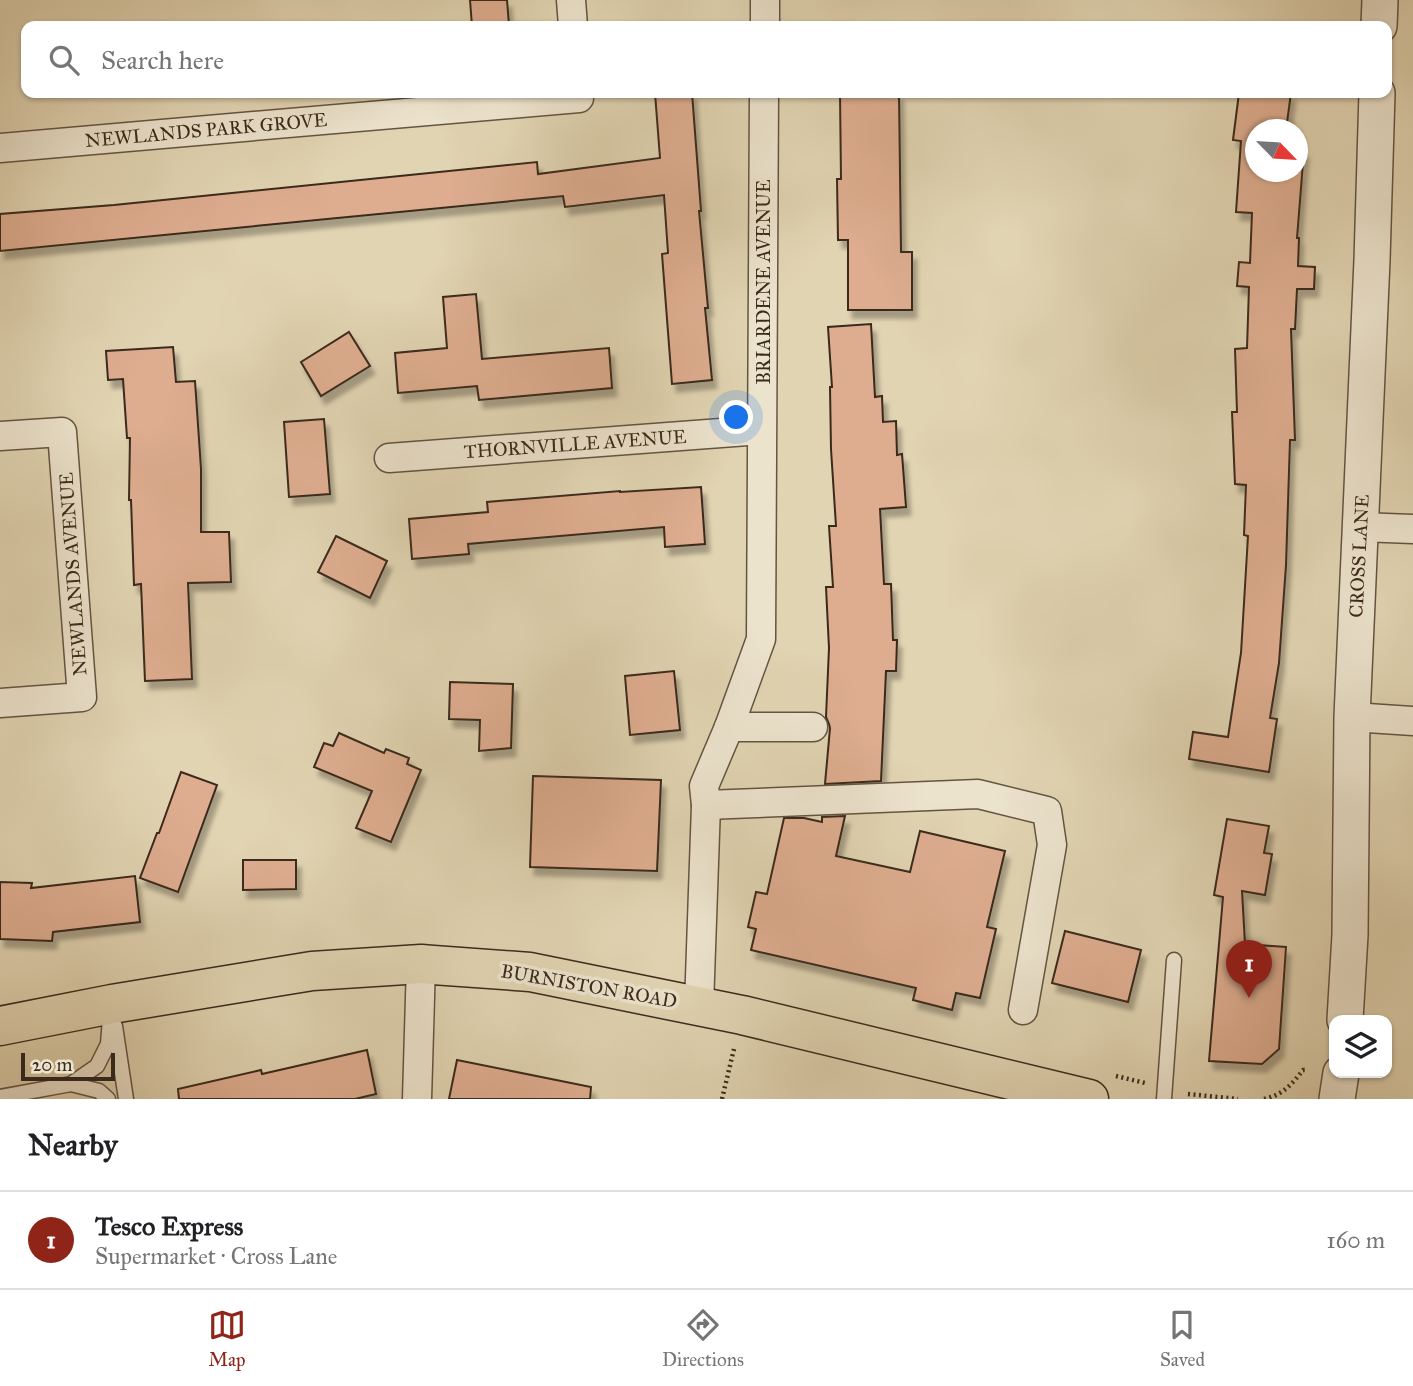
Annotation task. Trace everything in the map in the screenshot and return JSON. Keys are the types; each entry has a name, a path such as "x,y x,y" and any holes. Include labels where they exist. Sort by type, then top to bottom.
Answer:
{"main road":[{"name":"BURNISTON ROAD","path":"0,1027 111,1004 312,971 421,964 530,972 699,1006 742,1015 998,1088 1089,1099"}],"street":[{"path":"571,0 573,21"},
{"path":"765,0 765,21"},
{"path":"1379,21 1380,0"},
{"name":"NEWLANDS PARK GROVE","path":"0,148 546,98"},
{"name":"BRIARDENE AVENUE","path":"699,1006 706,805 704,786 761,639 764,98"},
{"name":"CROSS LANE","path":"1345,1015 1350,935 1352,717 1377,98"},
{"name":"THORNVILLE AVENUE","path":"389,458 761,430"},
{"name":"NEWLANDS AVENUE","path":"0,436 62,432 82,697 0,703"},
{"path":"1360,527 1413,529"},
{"path":"1352,717 1413,721"},
{"path":"729,727 813,727"},
{"path":"706,805 978,794 1047,811 1052,845 1023,1010"},
{"path":"416,1099 421,964"}],"lane":[{"path":"1164,1099 1174,960"},
{"path":"0,1097 71,1084 97,1066 108,1044 111,1004"},
{"path":"111,1004 126,1099"},
{"path":"71,1084 99,1091 108,1099"}],"path":[{"path":"722,1099 742,1015"},
{"path":"1265,1099 1289,1088 1303,1070 1319,1070 1340,1082"}],"building":[{"path":"470,0 507,0 509,21 472,21"},
{"path":"655,98 692,98 712,380 672,384 662,254 668,253 664,195 565,207 563,196 0,251 0,214 537,162 538,174 660,158"},
{"path":"840,98 899,98 901,252 912,252 912,310 848,310 848,240 838,240 837,179 841,179"},
{"path":"1238,98 1290,98 1287,119 1245,119 1245,182 1301,182 1297,238 1298,266 1315,267 1314,289 1297,289 1295,329 1291,329 1295,440 1290,440 1286,565 1279,663 1270,718 1277,719 1269,772 1189,759 1193,732 1228,737 1241,653 1248,536 1244,535 1246,485 1235,484 1232,412 1237,412 1235,349 1247,348 1249,287 1237,286 1239,262 1250,263 1252,213 1236,212 1241,141 1233,140"},
{"path":"476,294 482,359 609,348 612,388 479,400 477,386 398,393 395,353 447,348 443,297"},
{"path":"871,324 875,397 882,396 883,422 896,421 897,455 902,454 906,507 880,509 884,584 891,584 893,640 897,640 896,671 886,671 881,781 825,784 830,728 826,717 829,648 826,587 833,587 829,526 836,526 828,327"},
{"path":"349,332 370,366 321,396 301,362"},
{"path":"173,347 176,382 195,381 201,469 201,532 229,532 231,582 188,583 192,679 145,681 141,584 134,585 129,500 130,438 127,438 123,379 108,380 106,351"},
{"path":"324,419 330,494 289,497 284,422"},
{"path":"701,487 705,544 665,547 664,527 468,544 469,554 412,559 409,519 488,512 487,502"},
{"path":"336,536 387,561 370,598 318,572"},
{"path":"674,671 680,730 630,735 625,676"},
{"path":"450,682 513,684 511,748 479,751 480,720 449,719"},
{"path":"339,733 384,753 386,749 409,758 407,764 421,770 391,842 356,828 372,791 314,767 324,743 333,746"},
{"path":"181,772 217,785 178,892 140,878"},
{"path":"533,776 661,780 657,871 530,867"},
{"path":"845,816 836,856 910,872 920,831 1005,851 987,927 996,929 980,998 956,993 952,1010 913,1000 916,988 751,950 756,929 748,927 756,892 767,894 784,818 822,822 822,817"},
{"path":"1227,819 1269,826 1264,853 1272,854 1265,895 1242,891 1245,944 1286,947 1279,1049 1262,1064 1209,1061 1223,897 1214,895"},
{"path":"243,860 296,860 296,889 243,890"},
{"path":"135,876 140,922 53,932 52,941 0,939 0,882 32,883 31,888"},
{"path":"1065,931 1141,950 1128,1002 1052,983"},
{"path":"367,1050 376,1094 355,1099 179,1099 178,1089 261,1070 262,1074"},
{"path":"457,1060 591,1087 590,1099 449,1099"}],"place":[{"name":"Tesco Express","path":"1249,998"}]}
